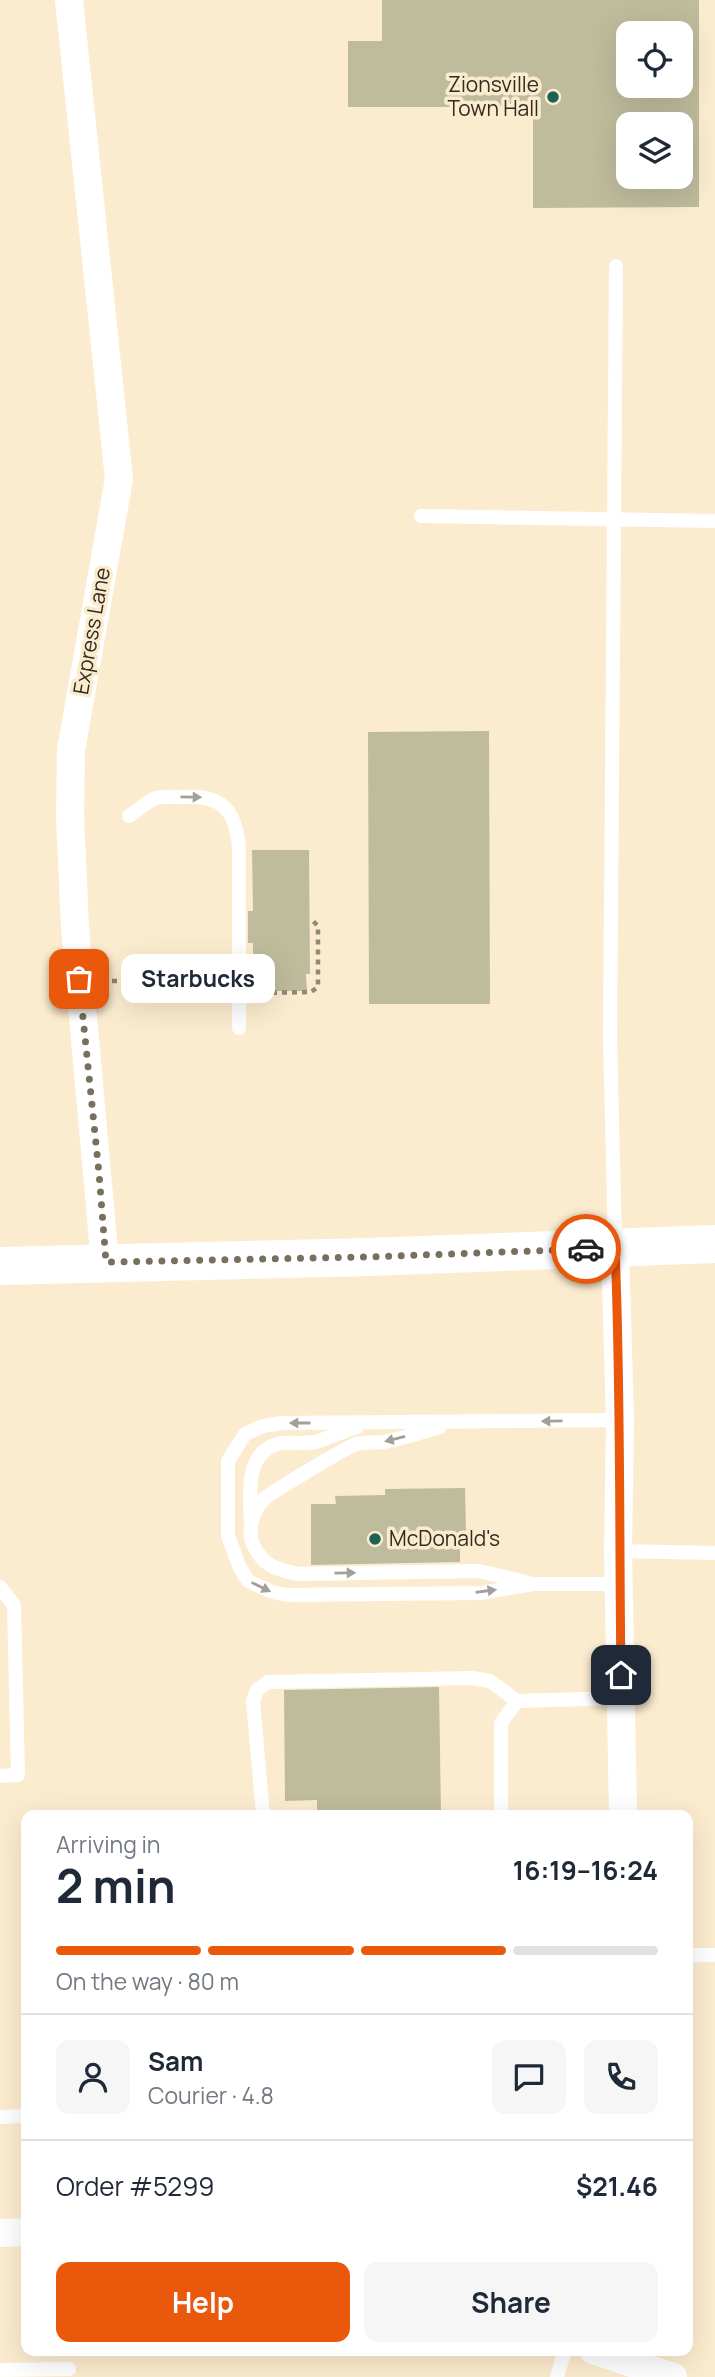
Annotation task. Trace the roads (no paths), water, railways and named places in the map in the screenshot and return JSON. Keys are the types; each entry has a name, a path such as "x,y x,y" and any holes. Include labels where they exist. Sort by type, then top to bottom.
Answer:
{"main road":[{"path":"0,1266 368,1257 715,1244"}],"street":[{"name":"Express Lane","path":"69,0 119,479 71,750 75,927 106,1262"},
{"path":"615,1248 620,1420 618,1551 623,1810"},
{"path":"0,2233 21,2232"},
{"path":"611,2356 673,2377"}],"lane":[{"path":"615,1248 610,1035 616,266"},
{"path":"421,516 715,521"},
{"path":"129,817 156,798 196,796 215,800 230,811 237,828 239,848 239,1028"},
{"path":"619,1584 533,1584 481,1593 287,1595 272,1592 248,1581 228,1536 228,1461 245,1434 282,1423 620,1420"},
{"path":"251,1528 254,1515 264,1499 356,1444 384,1442 462,1422"},
{"path":"372,1423 315,1442 281,1443 260,1454 253,1465 250,1479 251,1540 266,1564 276,1570 299,1574 479,1571 533,1584"},
{"path":"618,1551 715,1553"},
{"path":"0,1587 14,1605 18,1775 0,1776"},
{"path":"262,1810 253,1701 257,1689 268,1682 471,1678 491,1681 517,1701 621,1698"},
{"path":"501,1810 501,1723 517,1701"},
{"path":"693,1955 715,1955"},
{"path":"0,2117 21,2116"},
{"path":"557,2377 563,2356"},
{"path":"0,2370 69,2369"}],"place":[{"name":"Zionsville Town Hall","path":"553,97"},
{"name":"Starbucks","path":"79,979"},
{"name":"McDonald's","path":"375,1539"}]}
